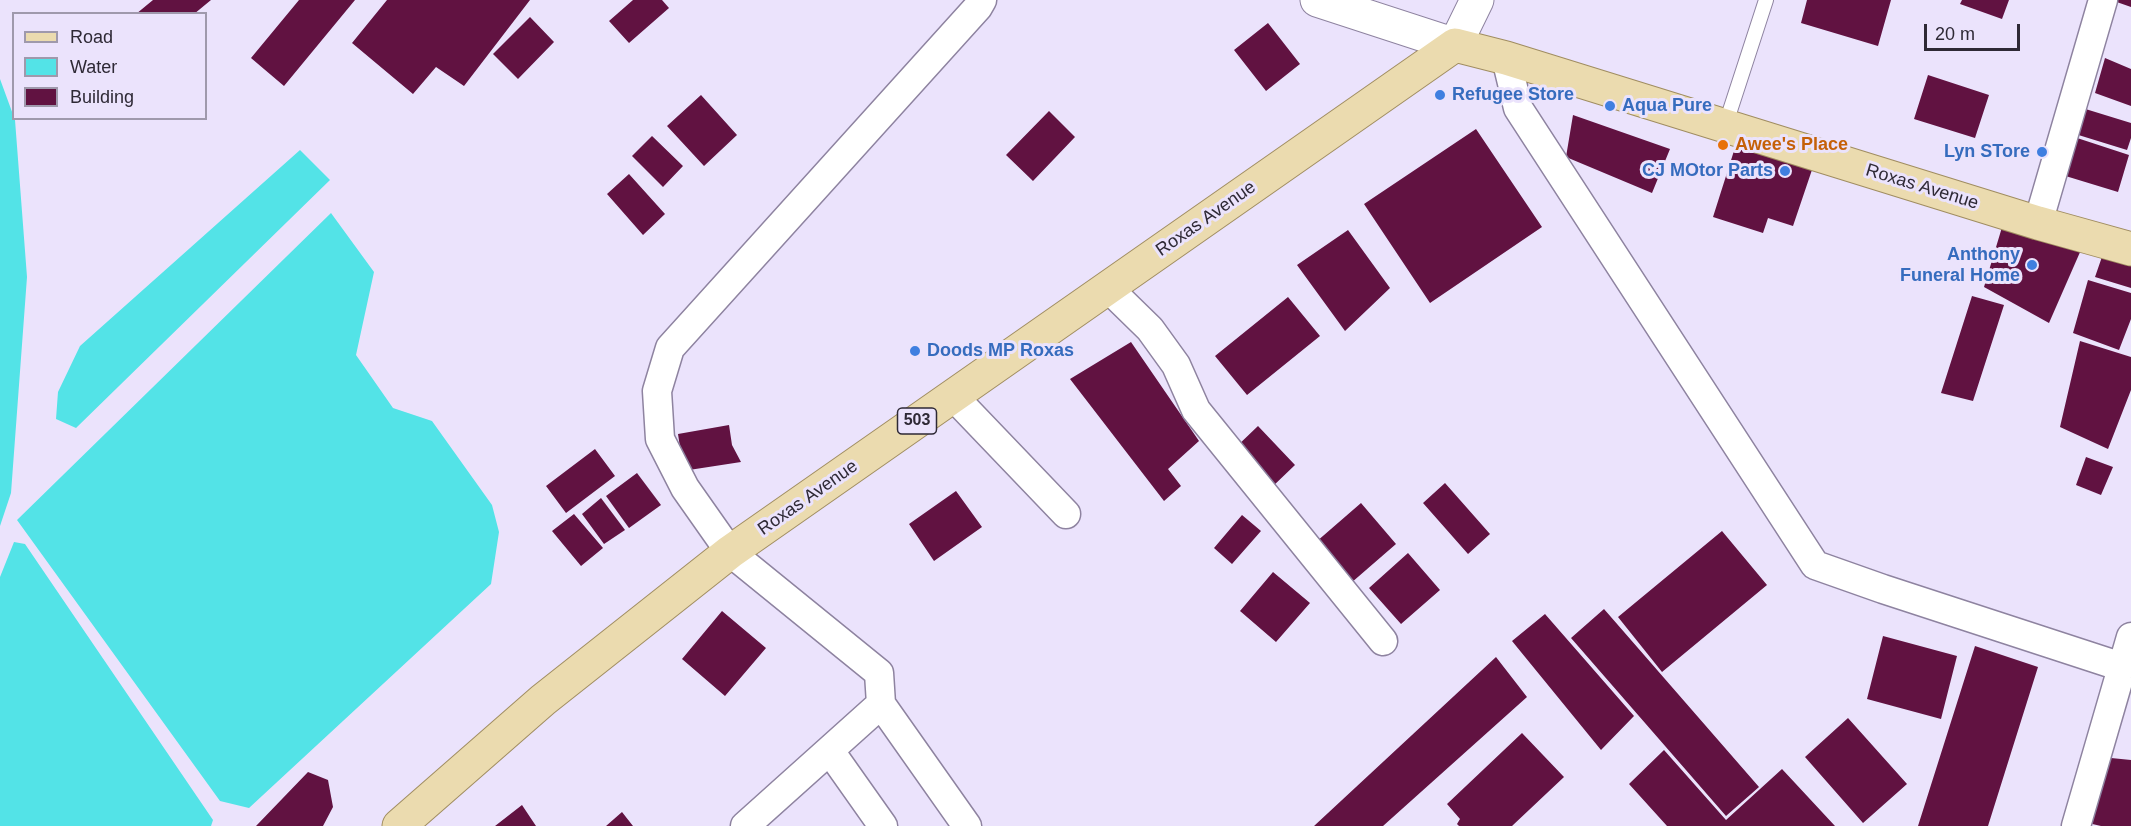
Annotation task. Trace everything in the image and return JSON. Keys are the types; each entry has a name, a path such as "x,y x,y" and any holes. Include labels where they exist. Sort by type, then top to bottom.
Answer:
{"main road":[{"path":"1317,0 1455,45 1477,0"},
{"name":"Roxas Avenue","path":"399,826 543,700 730,552 1455,45 1506,58 2038,223 2131,249"}],"street":[{"path":"967,826 881,704 879,673 730,552 685,488 660,439 657,391 670,348 982,0"},
{"path":"2038,223 2103,0"},
{"path":"1506,58 1518,108 1815,565 2122,667"},
{"path":"1108,288 1150,329 1176,365 1196,410 1383,641"},
{"path":"953,396 1066,514"},
{"path":"2076,826 2131,637"},
{"path":"745,826 881,704"},
{"path":"830,751 883,826"}],"lane":[{"path":"1725,126 1766,0"}],"water":[{"path":"0,79 12,112 12,120 15,120 27,277 11,493 0,526"},
{"path":"300,150 330,180 76,428 56,419 58,392 80,346"},
{"path":"331,213 374,272 356,355 393,408 432,421 492,505 499,532 491,584 249,808 220,801 17,520"},
{"path":"14,542 25,544 213,820 211,826 0,826 0,577"}],"building":[{"path":"153,0 211,0 196,12 138,12"},
{"path":"299,0 355,0 284,86 251,58"},
{"path":"387,0 530,0 464,86 436,67 413,94 352,43"},
{"path":"633,0 662,0 669,8 629,43 609,21"},
{"path":"1807,0 1891,0 1878,46 1801,23"},
{"path":"1962,0 2009,0 2002,19 1960,4"},
{"path":"2111,0 2131,0 2131,7"},
{"path":"530,17 554,42 518,79 493,54"},
{"path":"1268,23 1300,64 1266,91 1234,50"},
{"path":"2105,58 2131,69 2131,106 2095,93"},
{"path":"1928,75 1989,95 1975,138 1914,119"},
{"path":"701,95 737,135 704,166 667,126"},
{"path":"2079,107 2131,123 2131,138 2127,150 2072,133"},
{"path":"1049,111 1075,137 1033,181 1006,155"},
{"path":"1573,115 1670,149 1652,193 1566,157"},
{"path":"1476,129 1542,227 1430,303 1364,204"},
{"path":"1739,135 1816,158 1793,226 1768,218 1763,233 1713,217"},
{"path":"652,136 683,166 663,187 632,156"},
{"path":"2071,136 2129,155 2118,192 2059,174"},
{"path":"629,174 665,214 643,235 607,194"},
{"name":"Anthony Funeral Home","path":"2006,214 2084,243 2049,323 1984,287"},
{"path":"1348,230 1390,288 1345,331 1297,265"},
{"path":"2104,251 2131,260 2131,288 2095,277"},
{"path":"2088,280 2131,293 2131,319 2119,350 2073,333"},
{"path":"1972,296 2004,305 1973,401 1941,393"},
{"path":"1288,297 1320,336 1247,395 1215,356"},
{"path":"2080,341 2131,357 2131,390 2108,449 2060,427"},
{"path":"1131,342 1199,441 1168,469 1181,486 1164,501 1070,379"},
{"path":"729,425 732,445 741,462 689,470 681,454 678,434"},
{"path":"1258,426 1295,465 1271,488 1234,449"},
{"path":"595,449 615,476 566,513 546,486"},
{"path":"2086,457 2113,467 2101,495 2076,485"},
{"path":"637,473 661,505 629,528 606,496"},
{"path":"1445,483 1490,534 1468,554 1423,503"},
{"path":"956,491 982,527 934,561 909,524"},
{"path":"601,498 625,530 604,544 582,514"},
{"path":"1361,503 1396,544 1351,583 1316,542"},
{"path":"574,514 603,548 581,566 552,531"},
{"path":"1242,515 1261,531 1232,564 1214,548"},
{"path":"1722,531 1767,585 1662,672 1618,617"},
{"path":"1408,553 1440,590 1401,624 1369,588"},
{"path":"1273,572 1310,603 1276,642 1240,611"},
{"path":"1604,609 1759,787 1726,816 1571,638"},
{"path":"722,611 766,648 725,696 682,659"},
{"path":"1545,614 1634,716 1601,750 1512,641"},
{"path":"1883,636 1957,656 1941,719 1867,699"},
{"path":"1975,646 2038,667 1988,826 1918,826"},
{"path":"1496,657 1527,697 1383,826 1314,826"},
{"path":"1848,718 1907,784 1863,823 1805,757"},
{"path":"1522,733 1564,777 1512,826 1459,826 1457,824 1460,819 1447,804"},
{"path":"1664,750 1726,820 1782,769 1835,826 1667,826 1629,784"},
{"path":"2111,758 2131,760 2131,826 2101,826 2088,823"},
{"path":"308,772 328,780 333,807 323,826 256,826"},
{"path":"522,805 536,826 495,826"},
{"path":"622,812 633,826 606,826"}],"place":[{"name":"Refugee Store","path":"1440,95"},
{"name":"Aqua Pure","path":"1610,106"},
{"name":"Awee's Place","path":"1723,145"},
{"name":"Lyn STore","path":"2042,152"},
{"name":"CJ MOtor Parts","path":"1785,171"},
{"name":"Anthony Funeral Home","path":"2032,265"},
{"name":"Doods MP Roxas","path":"915,351"}]}
